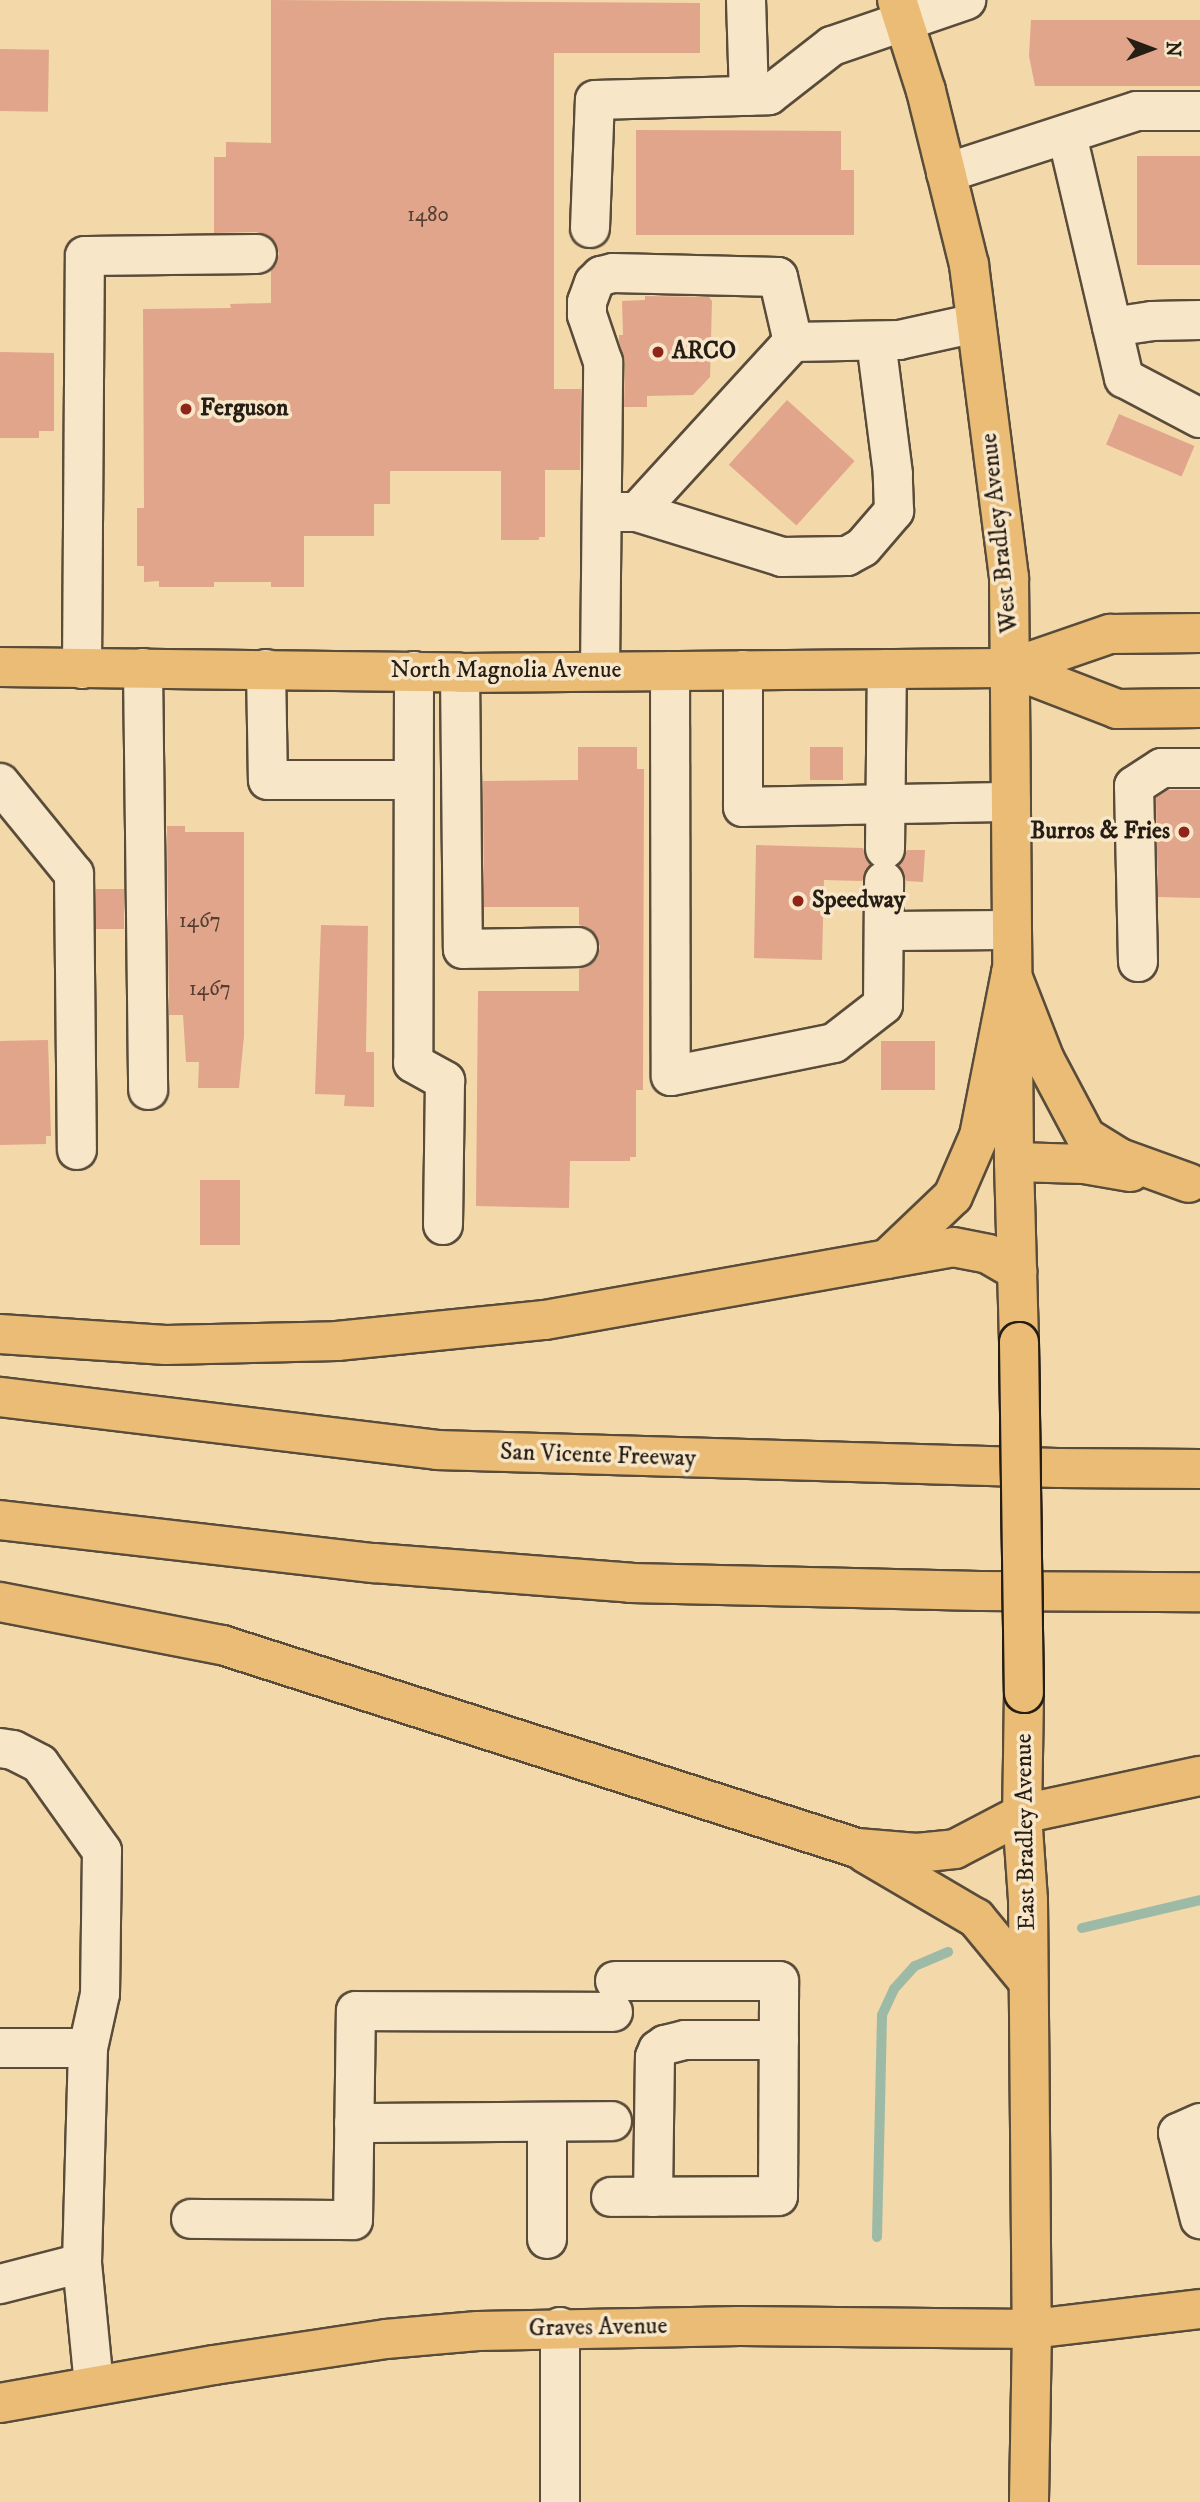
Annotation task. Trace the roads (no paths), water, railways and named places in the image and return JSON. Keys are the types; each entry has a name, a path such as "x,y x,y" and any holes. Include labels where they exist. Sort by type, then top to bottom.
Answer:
{"main road":[{"name":"West Bradley Avenue","path":"900,11 926,91 969,265 1009,577 1014,1162"},
{"name":"North Magnolia Avenue","path":"0,667 460,673 1011,668 1110,634 1200,634"},
{"name":"North Magnolia Avenue","path":"1011,668 1117,709 1200,708"},
{"path":"1011,974 1045,1060 1086,1137 1120,1158 1195,1184"},
{"path":"887,1259 953,1196 979,1136 1011,974"},
{"path":"1014,1162 1084,1164 1195,1184"},
{"name":"East Bradley Avenue","path":"1014,1162 1024,1693 1022,1814 1028,1900 1032,2329 1029,2502"},
{"path":"0,1334 166,1345 337,1341 545,1320 953,1247 988,1254 1017,1271"},
{"name":"San Vicente Freeway","path":"0,1397 438,1451 1058,1468 1200,1469"},
{"path":"0,1520 374,1563 631,1583 980,1591 1200,1592"},
{"path":"0,1602 222,1645 857,1848 976,1918 1028,1981"},
{"path":"857,1848 918,1853 955,1849 1022,1814 1200,1776"},
{"name":"Graves Avenue","path":"0,2403 94,2385 386,2339 560,2327 1032,2329 1200,2309"}],"lane":[{"path":"746,0 749,96"},
{"path":"590,228 595,100 769,95 832,46 900,11 966,0"},
{"path":"946,173 1137,111 1200,111"},
{"path":"1067,135 1124,378 1200,418"},
{"path":"82,669 85,257 257,254"},
{"path":"600,671 619,512 603,362 587,315 590,292 601,276 612,273 778,277 793,342"},
{"path":"1112,327 1152,321 1200,320"},
{"path":"619,512 793,342 899,340 976,323"},
{"path":"619,512 782,557 847,556 863,547 894,511 893,474 876,341"},
{"path":"143,668 149,1090"},
{"path":"266,669 268,780 413,780"},
{"path":"670,671 671,1076 834,1043 883,1005 887,669"},
{"path":"743,670 743,807 1011,802"},
{"path":"414,671 413,1063 445,1080 443,1225"},
{"path":"460,673 463,948 578,947"},
{"path":"1138,961 1134,786 1162,768 1200,768"},
{"path":"0,783 74,874 76,1150"},
{"path":"884,931 1011,930"},
{"path":"0,1748 13,1750 40,1764 102,1851 100,1994 88,2048 82,2263 94,2385"},
{"path":"191,2219 352,2220 356,2011 614,1996 779,1981 778,2196 611,2197"},
{"path":"653,2197 655,2057 658,2050 665,2045 685,2040 779,2040"},
{"path":"0,2048 88,2048"},
{"path":"354,2123 612,2121"},
{"path":"547,2122 547,2239"},
{"path":"1200,2123 1178,2133 1200,2219"},
{"path":"0,2284 82,2263"},
{"path":"560,2327 560,2502"}],"waterway":[{"path":"1082,1928 1200,1900"},
{"path":"877,2237 882,2015 894,1989 915,1966 948,1952"}],"place":[{"name":"ARCO","path":"658,352"},
{"name":"Ferguson","path":"186,409"},
{"name":"Burros & Fries","path":"1184,832"},
{"name":"Speedway","path":"798,901"}]}
